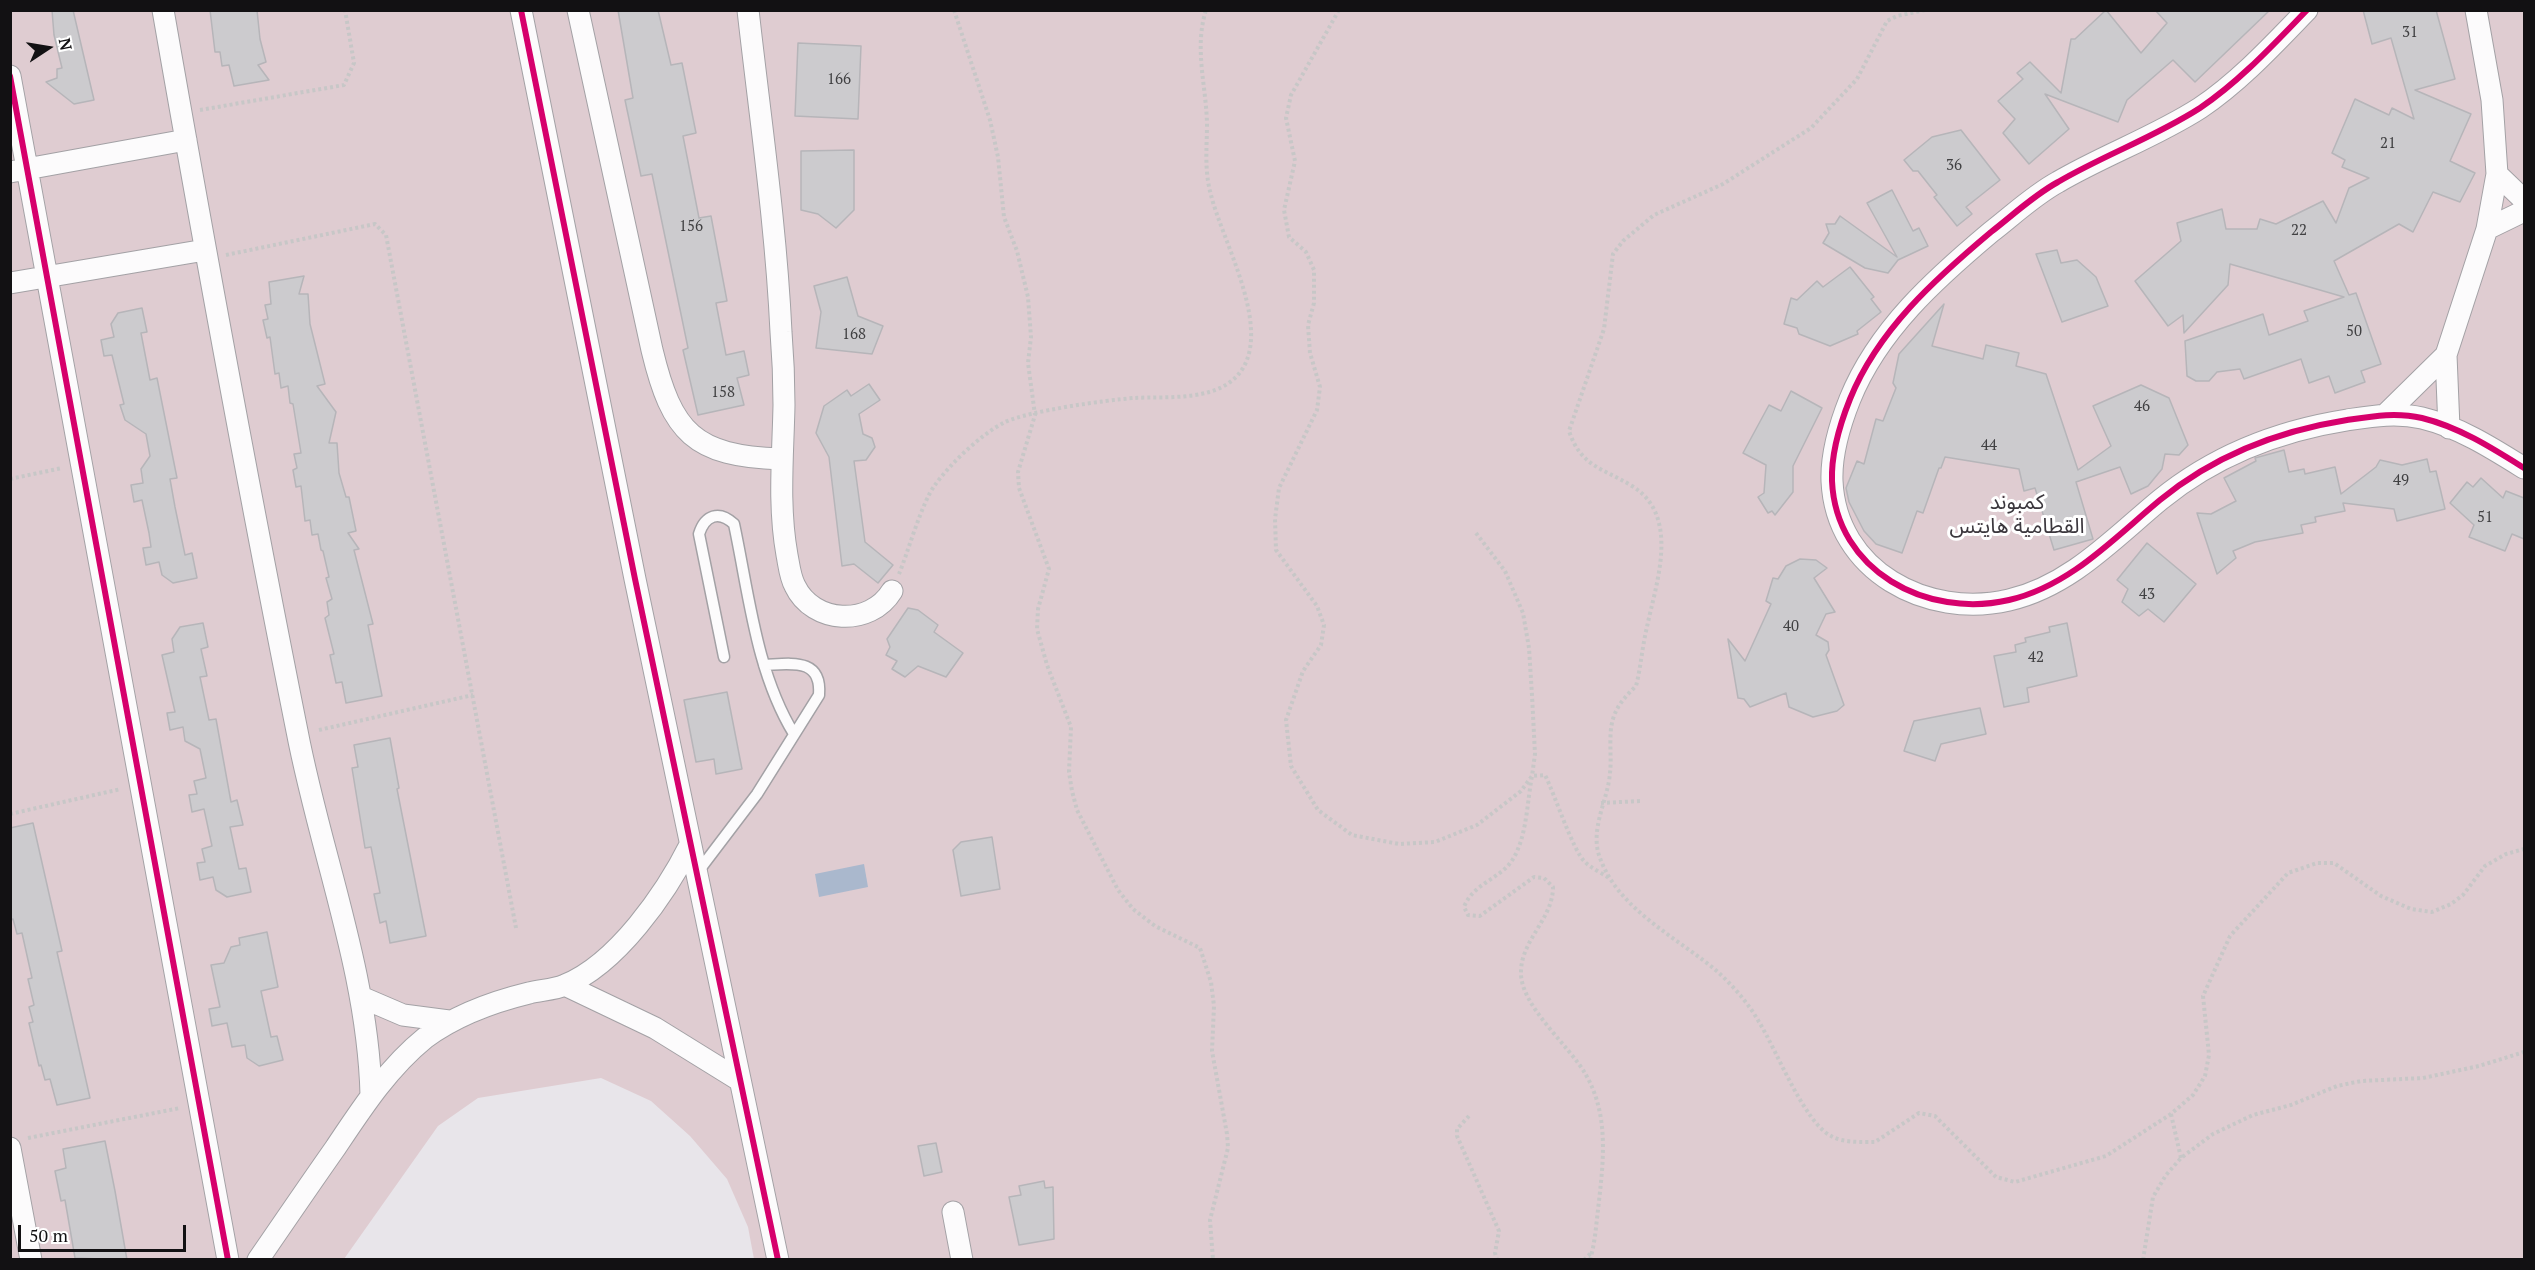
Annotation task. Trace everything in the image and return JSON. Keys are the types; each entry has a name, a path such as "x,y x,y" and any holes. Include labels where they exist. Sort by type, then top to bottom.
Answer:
{"street":[{"path":"163,10 206,254 297,735 361,998 371,1095"},
{"path":"521,10 690,845 778,1260"},
{"path":"578,10 661,389 675,419 693,437 718,451 750,458 781,459"},
{"path":"748,10 777,270 784,404 781,459 782,525 794,586 806,601 830,615 840,617 859,615 880,604 892,591"},
{"path":"2307,10 2225,89 2164,129 2097,160 2053,184 1930,285 1897,321 1872,357 1850,399 1834,457 1832,480 1838,514 1853,545 1875,571 1904,590 1936,600 1976,604 2010,600 2053,584 2099,553 2160,500 2217,460 2263,440 2301,429 2386,414 2425,418 2479,440 2524,468"},
{"path":"2449,428 2446,355 2487,229 2497,174 2491,91 2476,10"},
{"path":"10,76 20,171 48,276 228,1260"},
{"path":"20,171 186,140"},
{"path":"2497,174 2524,200"},
{"path":"2487,229 2524,211"},
{"path":"10,283 206,254"},
{"path":"2386,414 2446,355"},
{"path":"258,1260 371,1095 412,1049 449,1022 491,1004 565,985 592,968 639,925 659,900 690,845"},
{"path":"565,985 655,1028 739,1080"},
{"path":"361,998 403,1015 449,1022"},
{"path":"16,1144 31,1260"},
{"path":"953,1212 962,1260"}],"lane":[{"path":"724,657 699,534 703,522 713,515 725,516 735,524 764,665 776,701 794,734"},
{"path":"697,874 757,794 816,703 820,687 818,680 814,673 802,664 764,665"}],"path":[{"path":"181,113 344,85 354,63 345,10"},
{"path":"954,10 990,120 998,157 1004,217 1017,251 1028,297 1031,338 1028,363 1035,415 1018,471 1019,488 1024,509 1043,549 1049,569 1038,609 1037,629 1047,665 1071,727 1069,772 1077,810 1118,890 1133,909 1155,926 1200,948 1211,982 1214,1006 1212,1051 1228,1148 1210,1220 1213,1260"},
{"path":"892,591 933,487 959,457 1005,422 1134,398 1164,400 1198,395 1225,384 1242,370 1251,349 1250,321 1228,240 1211,196 1204,161 1207,123 1200,59 1201,26 1206,10"},
{"path":"1339,10 1291,95 1286,118 1294,160 1284,210 1289,237 1305,252 1314,270 1314,303 1308,325 1310,353 1320,387 1317,410 1278,488 1275,519 1276,550 1317,606 1324,625 1321,645 1303,671 1286,720 1291,766 1318,810 1352,836 1400,844 1435,842 1477,825 1521,790 1532,776"},
{"path":"1925,10 1897,16 1887,21 1857,79 1811,128 1723,184 1654,215 1639,225 1613,254 1604,329 1569,431 1574,447 1586,461 1634,487 1648,499 1659,523 1662,551 1636,686 1621,701 1612,720 1610,777 1601,803 1599,857 1612,879 1634,909 1679,940 1737,992 1759,1021 1815,1125 1832,1137 1875,1142 1919,1113 1935,1116 1996,1177 2015,1182 2106,1156 2171,1114 2193,1095 2205,1076 2209,1055 2203,996 2230,936 2288,873 2317,863 2334,863 2381,896 2411,909 2432,912 2451,904 2463,895 2486,866 2506,854 2524,849"},
{"path":"206,254 375,224 386,235 516,928"},
{"path":"10,479 83,463"},
{"path":"1476,533 1505,571 1523,613 1529,648 1535,754 1521,841 1512,861 1468,895 1464,907 1468,915 1480,916 1534,877 1544,878 1553,887 1553,902 1526,949 1521,972 1526,992 1586,1074 1595,1095 1603,1128 1603,1168 1590,1260"},
{"path":"297,735 473,695"},
{"path":"1532,776 1545,776 1558,800 1577,852 1586,863 1612,879"},
{"path":"10,814 140,785"},
{"path":"1601,803 1641,801"},
{"path":"2143,1260 2153,1197 2166,1175 2181,1158 2213,1134 2253,1115 2291,1105 2337,1086 2361,1081 2423,1078 2479,1066 2524,1052"},
{"path":"16,1144 198,1104"},
{"path":"2171,1114 2181,1158"},
{"path":"1469,1116 1457,1129 1457,1136 1499,1231 1495,1253 1497,1260"},
{"path":"1584,1260 1593,1251"}],"shaded area":[{"path":"11,11 2524,11 2524,1259 754,1259 748,1227 727,1179 690,1136 651,1101 601,1078 478,1098 438,1126 344,1259 11,1259"}],"water":[{"path":"864,864 868,887 819,897 815,874"}],"building":[{"path":"52,10 73,10 94,100 74,104 46,82 57,78 57,69 62,68 54,35"},
{"path":"210,10 257,10 260,39 266,62 258,65 269,80 234,86 229,65 222,66 220,52 215,52"},
{"path":"618,10 658,10 671,65 682,63 696,133 683,136 699,218 711,216 727,301 716,303 726,355 744,351 749,375 737,378 744,405 698,415 683,350 688,348 652,174 641,176 625,100 633,98"},
{"path":"2106,10 2141,53 2167,23 2155,10 2270,10 2195,82 2173,60 2127,100 2118,122 2045,94 2069,129 2029,164 2003,133 2015,119 1998,101 2023,79 2017,73 2030,62 2061,93 2071,39 2075,39"},
{"path":"2363,10 2436,10 2455,79 2415,90 2471,114 2450,161 2475,173 2460,202 2433,192 2413,232 2399,224 2334,261 2349,295 2356,293 2381,364 2361,371 2365,382 2335,393 2329,376 2309,383 2301,359 2244,379 2240,369 2217,372 2209,381 2196,381 2187,376 2185,341 2263,314 2269,335 2308,321 2304,311 2344,297 2230,264 2228,285 2184,333 2183,315 2168,326 2135,281 2181,241 2177,223 2222,209 2226,229 2257,229 2260,219 2276,224 2323,201 2336,223 2349,188 2369,178 2342,167 2345,160 2332,153 2355,99 2389,115 2392,108 2414,119 2391,38 2372,44"},
{"path":"798,43 861,46 858,119 795,116"},
{"path":"1961,130 2000,180 1966,207 1972,214 1957,226 1934,197 1937,195 1918,171 1913,171 1904,160 1932,137"},
{"path":"854,150 854,210 836,228 818,214 801,210 801,151"},
{"path":"1892,190 1913,231 1919,228 1928,246 1898,260 1888,273 1865,268 1823,243 1829,233 1826,224 1835,224 1840,216 1897,257 1867,203"},
{"path":"2057,250 2061,263 2077,260 2096,277 2108,306 2062,322 2036,254"},
{"path":"1850,267 1874,297 1871,299 1881,312 1857,331 1858,334 1830,346 1799,334 1797,328 1784,324 1791,298 1797,300 1817,281 1823,287"},
{"path":"304,276 299,294 308,294 310,324 325,384 317,386 336,412 329,443 337,443 339,473 346,497 349,497 356,531 348,533 359,549 354,550 373,624 368,625 382,696 346,703 342,682 336,683 330,655 334,654 325,618 329,615 327,602 332,599 326,578 329,577 323,551 318,534 312,535 310,520 305,521 301,486 296,487 293,470 297,468 294,454 301,453 293,404 290,403 288,386 281,388 279,373 275,374 270,337 267,338 263,320 268,319 265,305 271,304 269,282"},
{"path":"847,277 858,316 883,326 872,354 816,348 821,312 814,286"},
{"path":"1944,304 1932,346 1983,359 1986,345 2019,353 2016,366 2046,374 2078,470 2111,446 2093,406 2141,385 2169,398 2188,445 2179,455 2165,454 2162,469 2148,486 2131,494 2120,467 2076,482 2093,539 2054,550 2035,488 2024,491 2019,469 1945,457 1923,513 1917,511 1902,553 1876,544 1864,531 1849,502 1846,488 1857,461 1864,464 1876,419 1883,421 1896,388 1893,383 1899,354"},
{"path":"142,308 147,332 141,333 150,380 157,378 177,478 170,479 175,507 185,555 192,553 197,578 173,583 162,575 159,562 146,565 143,548 151,547 149,533 142,500 134,502 131,485 143,483 141,469 150,456 146,434 125,420 120,405 124,404 112,355 104,356 101,340 114,337 111,324 118,313"},
{"path":"869,384 880,400 859,414 863,434 872,438 875,447 866,460 854,461 865,542 893,565 878,583 854,564 842,566 829,457 816,433 824,406 847,390 851,396"},
{"path":"1791,391 1822,408 1793,466 1793,492 1775,515 1772,511 1768,513 1758,497 1764,493 1766,465 1743,453 1769,405 1781,411"},
{"path":"2284,450 2289,472 2304,469 2305,474 2335,467 2341,494 2376,467 2380,460 2402,465 2427,459 2430,472 2436,471 2445,509 2397,521 2394,509 2343,503 2345,511 2315,517 2316,522 2301,525 2303,533 2255,542 2233,551 2236,558 2217,574 2197,513 2211,514 2236,501 2224,478 2256,461 2255,458"},
{"path":"2481,478 2503,498 2506,491 2524,498 2524,539 2512,534 2505,551 2469,537 2474,525 2450,503 2467,482 2473,487"},
{"path":"2147,543 2196,584 2164,622 2148,609 2139,616 2122,602 2128,589 2117,580"},
{"path":"1800,559 1816,560 1827,568 1814,578 1835,612 1826,614 1816,635 1828,642 1829,650 1826,655 1844,705 1837,711 1813,717 1789,707 1786,693 1750,707 1744,699 1738,698 1728,639 1745,661 1771,604 1766,601 1773,578 1778,579 1786,566"},
{"path":"908,608 918,610 938,625 934,632 963,653 946,677 918,666 905,677 892,669 897,661 886,655 890,647 887,639"},
{"path":"203,623 208,647 201,649 207,676 200,677 209,720 216,719 231,802 237,800 243,825 230,827 239,869 246,868 251,892 227,897 216,890 213,877 200,880 197,863 205,862 202,849 212,846 204,809 192,812 189,795 197,794 194,781 206,778 200,749 185,741 183,727 170,730 167,713 175,712 162,655 174,652 172,639 180,627"},
{"path":"2067,623 2077,676 2027,688 2029,702 2004,707 1994,656 2016,652 2015,645 2026,642 2025,638 2050,632 2049,627"},
{"path":"727,692 742,769 716,774 714,759 696,762 684,700"},
{"path":"1980,708 1986,734 1941,744 1935,761 1904,751 1914,721"},
{"path":"390,738 399,788 397,789 426,936 390,943 386,921 380,923 374,894 380,893 371,847 365,848 352,768 358,767 354,745"},
{"path":"33,823 62,951 57,952 90,1098 57,1105 50,1079 45,1080 41,1065 39,1066 29,1023 33,1022 29,1007 34,1005 28,979 32,978 22,933 17,934 13,919 10,920 10,828"},
{"path":"992,837 1000,889 961,896 953,850 961,842"},
{"path":"267,932 278,987 261,991 271,1037 277,1036 283,1060 259,1066 247,1058 245,1045 232,1047 227,1023 212,1026 209,1009 220,1007 211,965 224,963 231,947 240,945 239,938"},
{"path":"105,1141 127,1260 75,1258 65,1200 61,1201 55,1171 66,1168 63,1149"},
{"path":"936,1143 942,1172 924,1176 918,1146"},
{"path":"1044,1181 1045,1188 1053,1187 1054,1239 1019,1245 1009,1197 1021,1195 1019,1186"}],"cycle path":[{"path":"521,10 635,579 778,1260"},
{"path":"2307,10 2256,62 2215,97 2183,118 2075,172 2040,193 1949,268 1910,307 1876,350 1846,409 1833,460 1832,481 1837,513 1850,540 1868,563 1891,581 1918,594 1947,602 1978,604 2009,600 2052,584 2090,559 2160,500 2203,470 2248,447 2296,431 2366,417 2412,416 2436,422 2462,433 2524,468"},
{"path":"10,76 228,1260"}],"district":[{"name":"كمبوند القطامية هايتس","path":"2017,515"}]}
